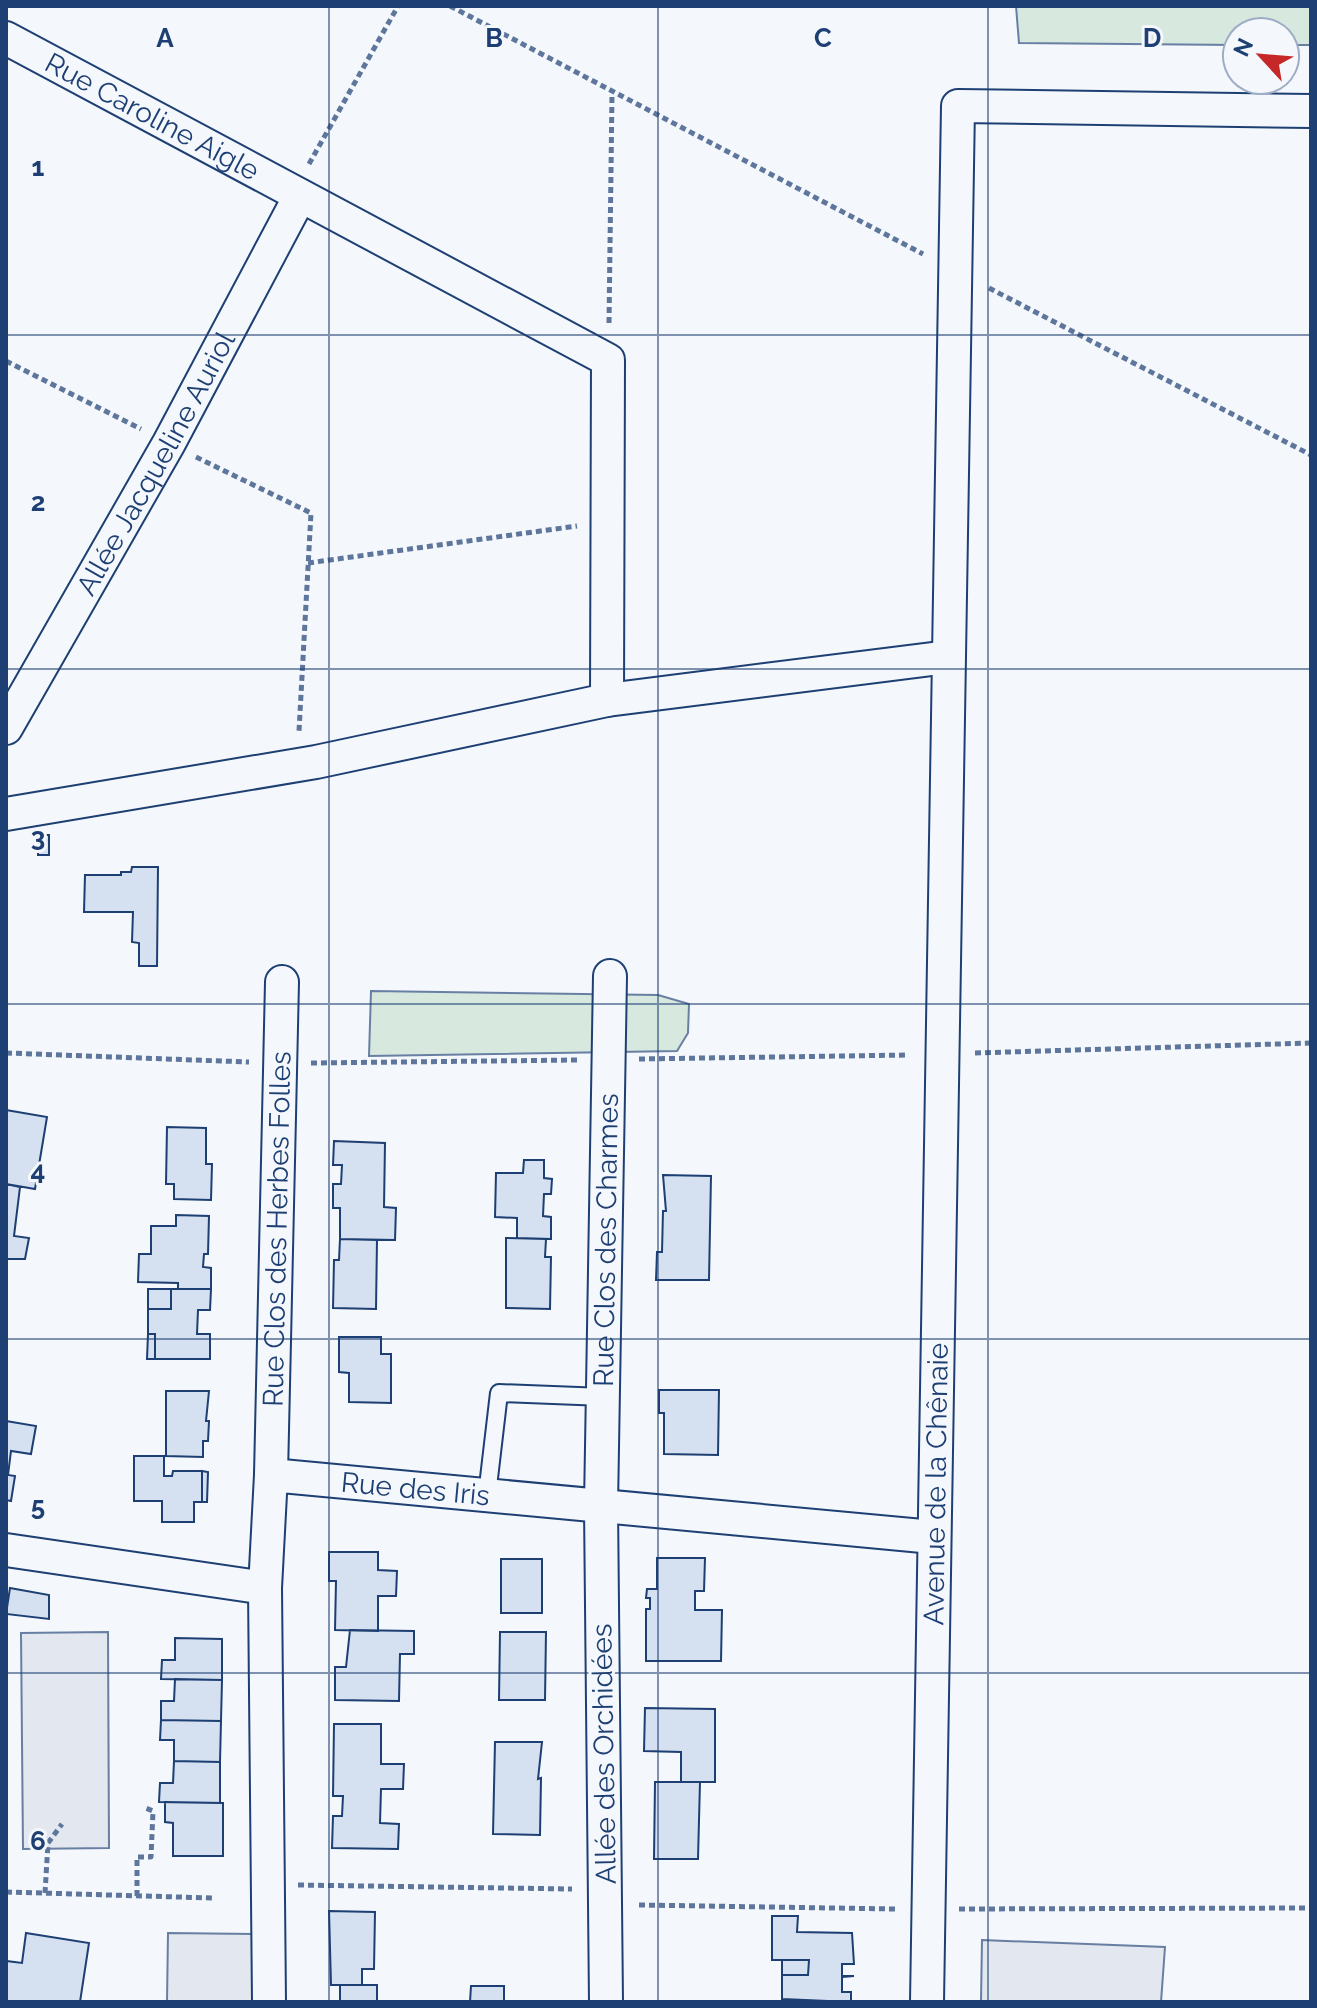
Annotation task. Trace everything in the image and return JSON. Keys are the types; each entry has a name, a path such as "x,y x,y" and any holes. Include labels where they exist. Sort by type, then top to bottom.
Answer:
{"street":[{"name":"Rue Caroline Aigle","path":"6,38 608,360"},
{"name":"Avenue de la Chênaie","path":"927,2002 958,106 1311,111"},
{"name":"Allée Jacqueline Auriol","path":"6,728 169,443 300,196"},
{"path":"607,700 608,360"},
{"path":"6,814 306,763 607,700 948,657"},
{"name":"Rue Clos des Charmes","path":"601,1506 611,1059 610,976"},
{"name":"Rue Clos des Herbes Folles","path":"271,1475 282,982"},
{"path":"269,2002 265,1588 271,1475"},
{"name":"Rue des Iris","path":"271,1475 933,1537"},
{"name":"Allée des Orchidées","path":"601,1506 606,2002"},
{"path":"6,1550 265,1588"}],"lane":[{"path":"487,1495 499,1393 604,1397"}],"path":[{"path":"300,196 311,156 398,6"},
{"path":"450,6 1311,455"},
{"path":"608,360 612,93"},
{"path":"6,361 311,513 306,763"},
{"path":"308,563 607,521"},
{"path":"6,1053 281,1063 941,1055 1311,1043"},
{"path":"137,1896 137,1857 151,1857 153,1811 143,1807"},
{"path":"45,1893 48,1843 62,1824"},
{"path":"268,1897 292,1885 588,1889 625,1905 929,1909 1311,1908"},
{"path":"6,1892 213,1898"}],"shaded area":[{"path":"1016,6 1311,6 1311,45 1301,45 1301,16 1221,16 1221,45 1019,43"},
{"path":"371,991 658,995 689,1004 688,1033 677,1051 369,1056"},
{"path":"108,1632 109,1848 23,1849 21,1633"},
{"path":"168,1933 253,1934 252,2002 167,2002"},
{"path":"982,1940 1165,1947 1161,2002 981,2002"}],"building":[{"path":"38,835 49,835 49,855 38,855"},
{"path":"132,867 158,867 157,966 139,966 139,943 132,942 133,912 84,912 85,875 121,875 121,872 131,872"},
{"path":"6,1110 47,1117 35,1189 6,1184"},
{"path":"167,1127 206,1128 206,1164 212,1164 211,1200 174,1199 174,1184 166,1184"},
{"path":"334,1141 385,1143 384,1207 396,1208 395,1240 340,1239 340,1208 333,1208 333,1184 341,1184 342,1165 333,1165"},
{"path":"524,1160 544,1160 544,1178 552,1179 551,1194 544,1194 543,1216 551,1217 551,1239 517,1238 517,1218 495,1217 496,1173 523,1173"},
{"path":"663,1175 711,1176 709,1280 656,1280 657,1252 662,1252 663,1211 666,1211"},
{"path":"6,1184 20,1187 14,1236 29,1238 25,1259 6,1259"},
{"path":"176,1215 209,1216 208,1254 204,1254 203,1267 211,1268 211,1289 178,1289 178,1283 138,1282 139,1254 151,1254 151,1226 176,1226"},
{"path":"506,1238 546,1239 545,1257 551,1257 550,1309 506,1308"},
{"path":"340,1239 377,1240 376,1309 333,1308 334,1260 339,1260"},
{"path":"148,1289 171,1289 171,1309 148,1309"},
{"path":"171,1289 211,1289 210,1310 198,1310 197,1334 210,1334 210,1359 155,1359 155,1334 148,1334 148,1309 171,1309"},
{"path":"148,1334 155,1334 155,1359 147,1359"},
{"path":"339,1337 381,1337 381,1354 391,1354 391,1403 349,1402 349,1373 339,1372"},
{"path":"659,1390 719,1390 718,1455 664,1454 664,1413 659,1413"},
{"path":"166,1391 209,1391 208,1441 203,1441 203,1457 166,1456"},
{"path":"6,1421 36,1426 31,1454 11,1451 8,1475 15,1476 11,1501 6,1500"},
{"path":"134,1456 164,1456 164,1476 172,1476 173,1471 202,1471 202,1502 194,1502 194,1522 162,1522 162,1501 134,1501"},
{"path":"202,1471 208,1472 207,1502 202,1502"},
{"path":"329,1552 378,1552 378,1570 397,1571 396,1596 378,1596 378,1631 335,1630 336,1581 329,1581"},
{"path":"657,1558 705,1558 704,1591 695,1591 695,1610 722,1610 721,1661 646,1661 646,1609 650,1609 650,1598 646,1598 647,1589 657,1589"},
{"path":"501,1559 542,1559 542,1613 501,1613"},
{"path":"10,1588 49,1595 49,1619 6,1614"},
{"path":"350,1630 414,1631 414,1654 400,1654 399,1701 335,1700 335,1667 346,1667"},
{"path":"500,1632 546,1632 545,1700 499,1700"},
{"path":"175,1638 222,1639 222,1680 161,1679 162,1660 175,1660"},
{"path":"175,1679 222,1680 221,1721 161,1720 161,1701 174,1701"},
{"path":"645,1708 715,1709 715,1782 681,1782 681,1752 644,1751"},
{"path":"161,1720 221,1721 220,1762 174,1761 174,1740 160,1740"},
{"path":"334,1724 381,1724 381,1764 404,1764 403,1789 381,1789 380,1823 399,1824 398,1849 332,1848 333,1816 342,1816 343,1796 333,1796"},
{"path":"495,1742 542,1742 538,1779 541,1778 540,1835 493,1834"},
{"path":"174,1761 220,1762 220,1803 159,1802 160,1783 173,1783"},
{"path":"655,1782 700,1782 698,1859 654,1859"},
{"path":"165,1802 223,1803 223,1856 173,1856 173,1823 165,1822"},
{"path":"329,1911 375,1912 374,1969 362,1969 362,1985 331,1985"},
{"path":"772,1916 798,1916 797,1932 852,1933 854,1964 842,1964 842,1976 854,1976 842,1977 842,1992 851,1992 851,2002 782,1999 782,1975 808,1975 809,1960 772,1960"},
{"path":"26,1933 89,1943 80,2002 6,2002 6,1961 22,1963"},
{"path":"782,1960 809,1960 808,1975 782,1975"},
{"path":"340,1985 377,1985 377,2002 340,2002"},
{"path":"471,1986 504,1986 504,2002 470,2002"}]}
